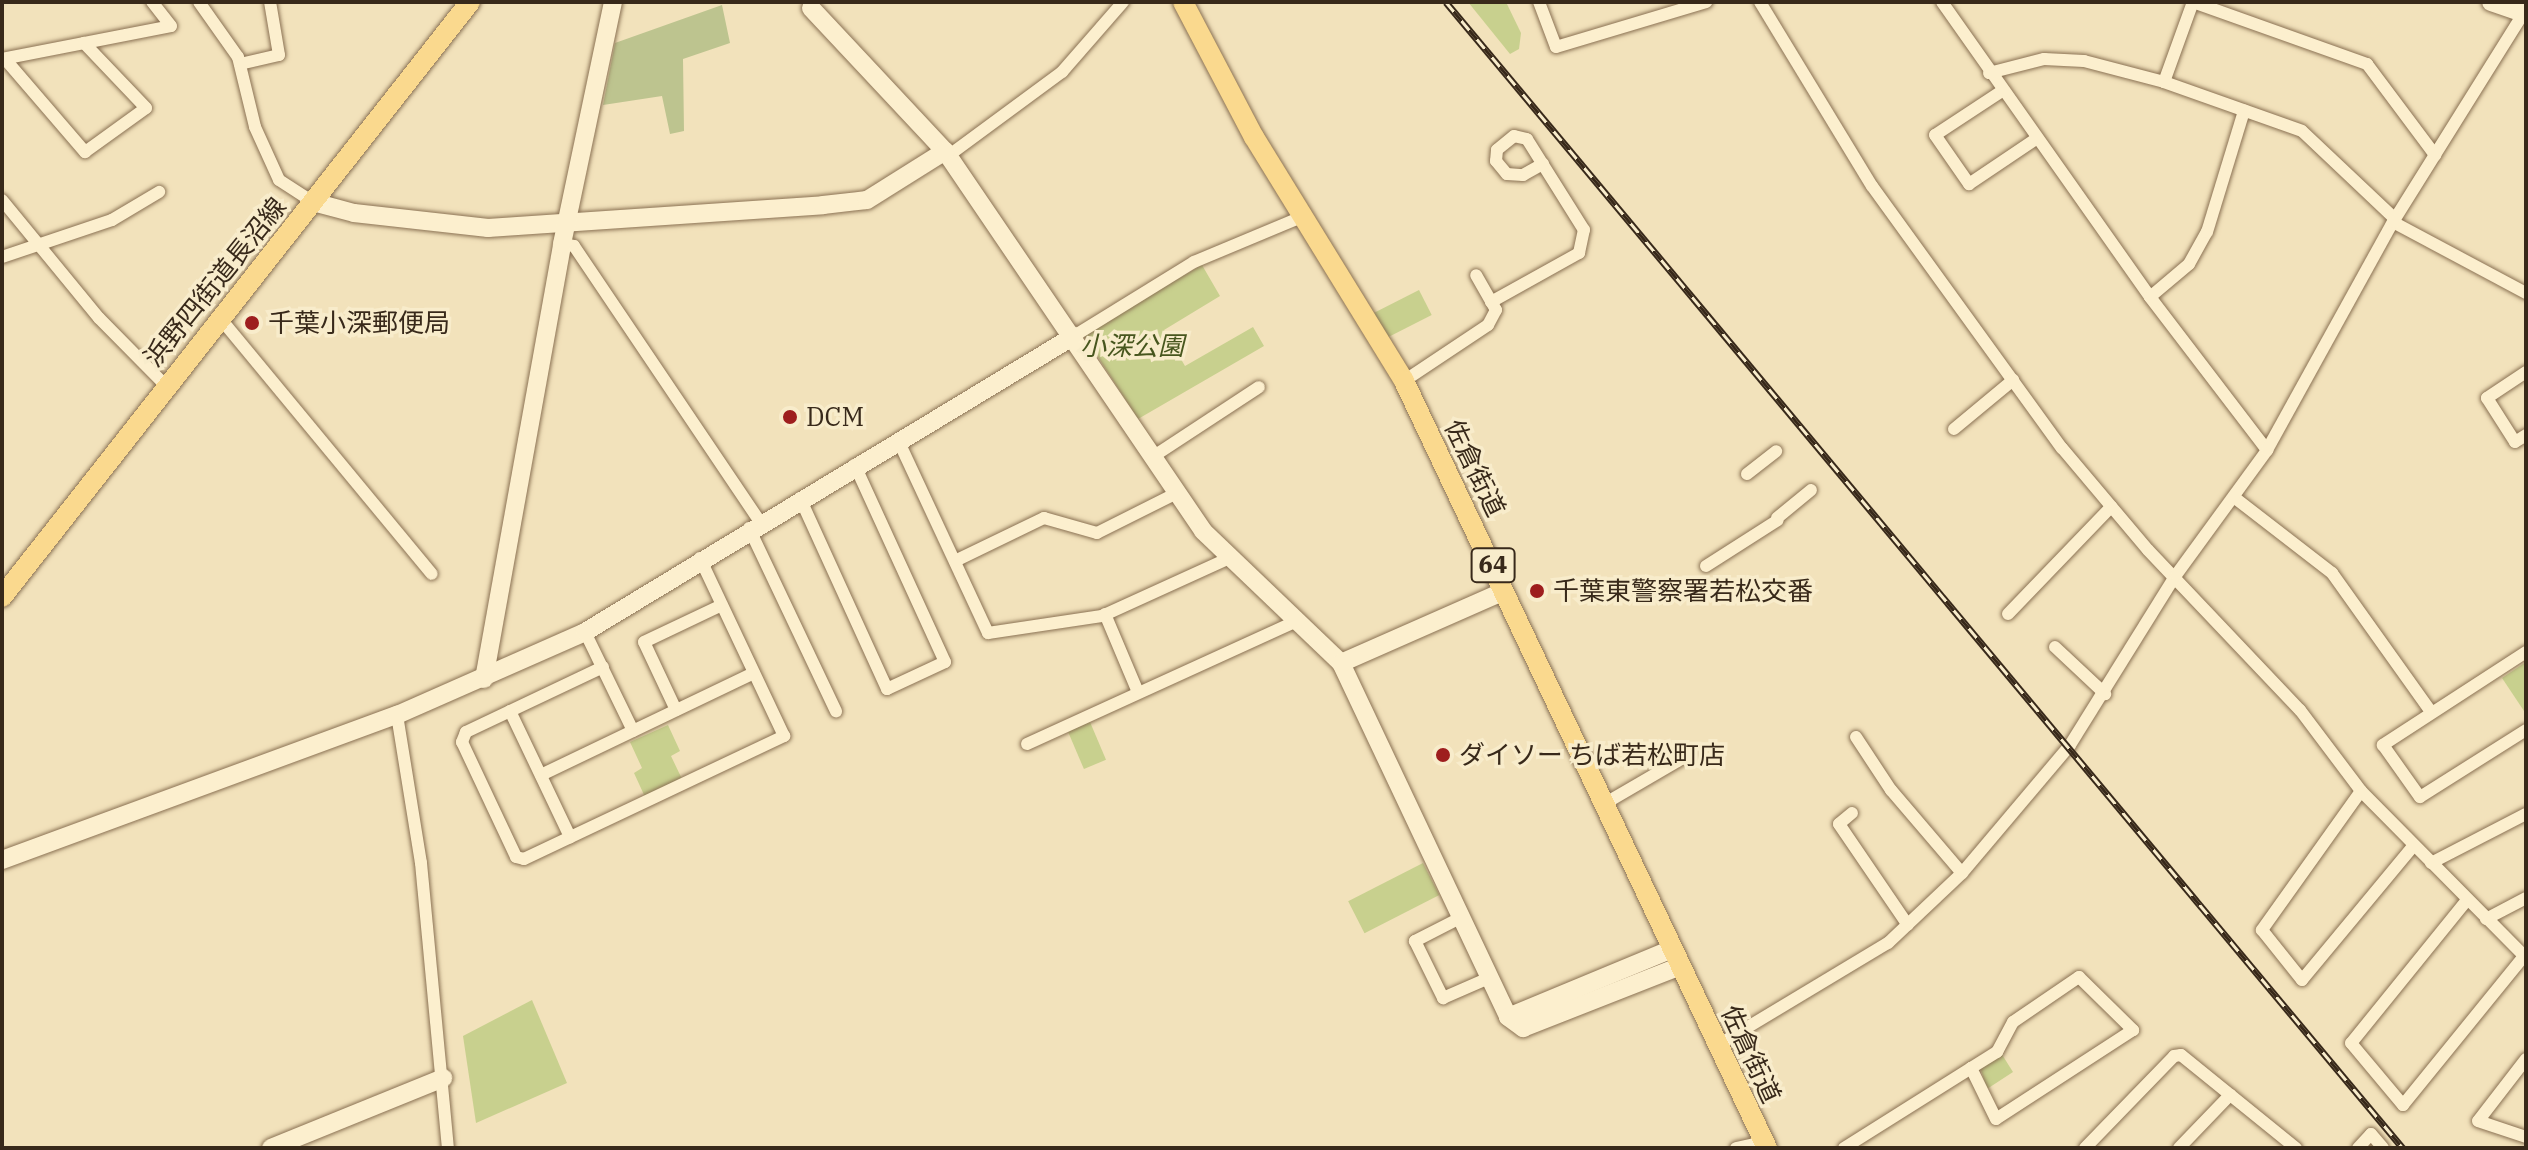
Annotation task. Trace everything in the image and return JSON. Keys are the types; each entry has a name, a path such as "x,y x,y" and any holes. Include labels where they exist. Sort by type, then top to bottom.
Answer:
{"main road":[{"name":"浜野四街道長沼線","path":"2,597 470,2"},
{"name":"佐倉街道","path":"1183,2 1230,96 1404,381 1765,1145"}],"street":[{"path":"3,59 171,26 152,2"},
{"path":"199,2 240,64 255,127 279,180 313,202 354,213 488,228 537,226 569,218 867,200 947,154 1062,72 1123,2"},
{"path":"240,64 279,55 270,2"},
{"path":"484,679 562,244 613,2"},
{"path":"1539,2 1556,47 1706,2"},
{"path":"1760,2 1872,186 2013,380 2111,507 2300,710 2361,791 2525,957 2403,1105 2351,1043 2467,900"},
{"path":"1958,2 1944,5 1989,73 2150,297 2267,450"},
{"path":"2164,82 2193,2 2367,64 2435,155"},
{"path":"1718,1045 1888,943 1962,873 2070,745 2105,694 2176,575 2267,450 2394,220 2525,12 2491,2"},
{"path":"808,5 947,154 1074,336 1151,458 1227,559 1341,663 1508,1017 1523,1028 1676,957"},
{"path":"3,59 85,152 146,108 84,43"},
{"path":"1989,73 2044,59 2084,61 2164,82 2302,131 2394,220 2526,293"},
{"path":"2002,91 1935,135 1969,184 2036,139"},
{"path":"2150,297 2189,264 2207,232 2244,111"},
{"path":"1491,302 1579,253 1584,230 1543,164"},
{"path":"2,257 112,220 159,192"},
{"path":"2,200 37,246 166,386"},
{"path":"2,860 397,715 585,632 700,558 1194,262 1304,216"},
{"path":"562,244 574,246 755,525 836,711"},
{"path":"1404,381 1488,325 1496,310 1476,275"},
{"path":"220,318 432,574"},
{"path":"2526,372 2487,398 2515,442 2526,435"},
{"path":"1954,429 2013,380"},
{"path":"1151,458 1259,387"},
{"path":"898,440 988,633 1105,614 1227,559"},
{"path":"1747,474 1776,451"},
{"path":"800,498 887,689 945,662 855,465"},
{"path":"1706,566 1777,519 1811,490"},
{"path":"955,561 1044,518 1097,533 1177,493"},
{"path":"2235,498 2332,573 2431,712"},
{"path":"2008,614 2111,507"},
{"path":"603,667 466,732 462,742 516,857 524,859 784,736 700,558"},
{"path":"1341,663 1504,591"},
{"path":"676,710 644,642 722,605"},
{"path":"1105,614 1138,692"},
{"path":"1027,744 1295,622"},
{"path":"585,632 633,731"},
{"path":"2055,647 2105,694"},
{"path":"2526,652 2383,745 2420,797 2526,730"},
{"path":"541,775 754,673"},
{"path":"510,711 570,837"},
{"path":"397,715 421,863 448,1148"},
{"path":"1856,737 1891,790 1962,873"},
{"path":"1604,804 1690,754"},
{"path":"2361,791 2262,930 2302,980 2414,845"},
{"path":"1852,813 1839,824 1908,925"},
{"path":"2431,863 2526,814"},
{"path":"2486,919 2526,898"},
{"path":"1462,917 1415,941 1443,998 1489,978"},
{"path":"1844,1148 1971,1068 1997,1052 2013,1022 2079,977 2133,1030 1996,1119 1971,1068"},
{"path":"2085,1148 2174,1056 2181,1055 2296,1148"},
{"path":"2526,1059 2478,1121 2526,1137"},
{"path":"271,1148 443,1078"},
{"path":"2179,1148 2230,1095"},
{"path":"2358,1148 2371,1134 2383,1148"},
{"path":"2270,1148 2281,1136"},
{"path":"1736,1148 1765,1145"}],"green space":[{"path":"1468,2 1506,2 1521,33 1519,49 1510,54"},
{"path":"722,5 730,43 683,59 684,131 670,134 662,96 603,105 615,43"},
{"name":"小深公園","path":"1202,265 1220,296 1164,330 1185,366 1253,327 1264,346 1138,419 1083,334"},
{"path":"1419,290 1432,315 1384,339 1372,314"},
{"path":"2526,662 2526,714 2502,678"},
{"path":"1090,722 1106,760 1084,769 1068,731"},
{"path":"668,725 680,751 671,756 682,779 645,797 634,773 642,768 630,742"},
{"path":"1423,863 1439,895 1364,933 1348,901"},
{"path":"532,1000 567,1083 476,1123 463,1036"},
{"path":"2001,1053 2013,1072 1987,1089 1980,1067"}],"railway":[{"path":"1446,2 2403,1148"}],"place":[{"name":"千葉小深郵便局","path":"252,323"},
{"name":"DCM","path":"790,417"},
{"name":"千葉東警察署若松交番","path":"1537,591"},
{"name":"ダイソー ちば若松町店","path":"1443,755"}]}
